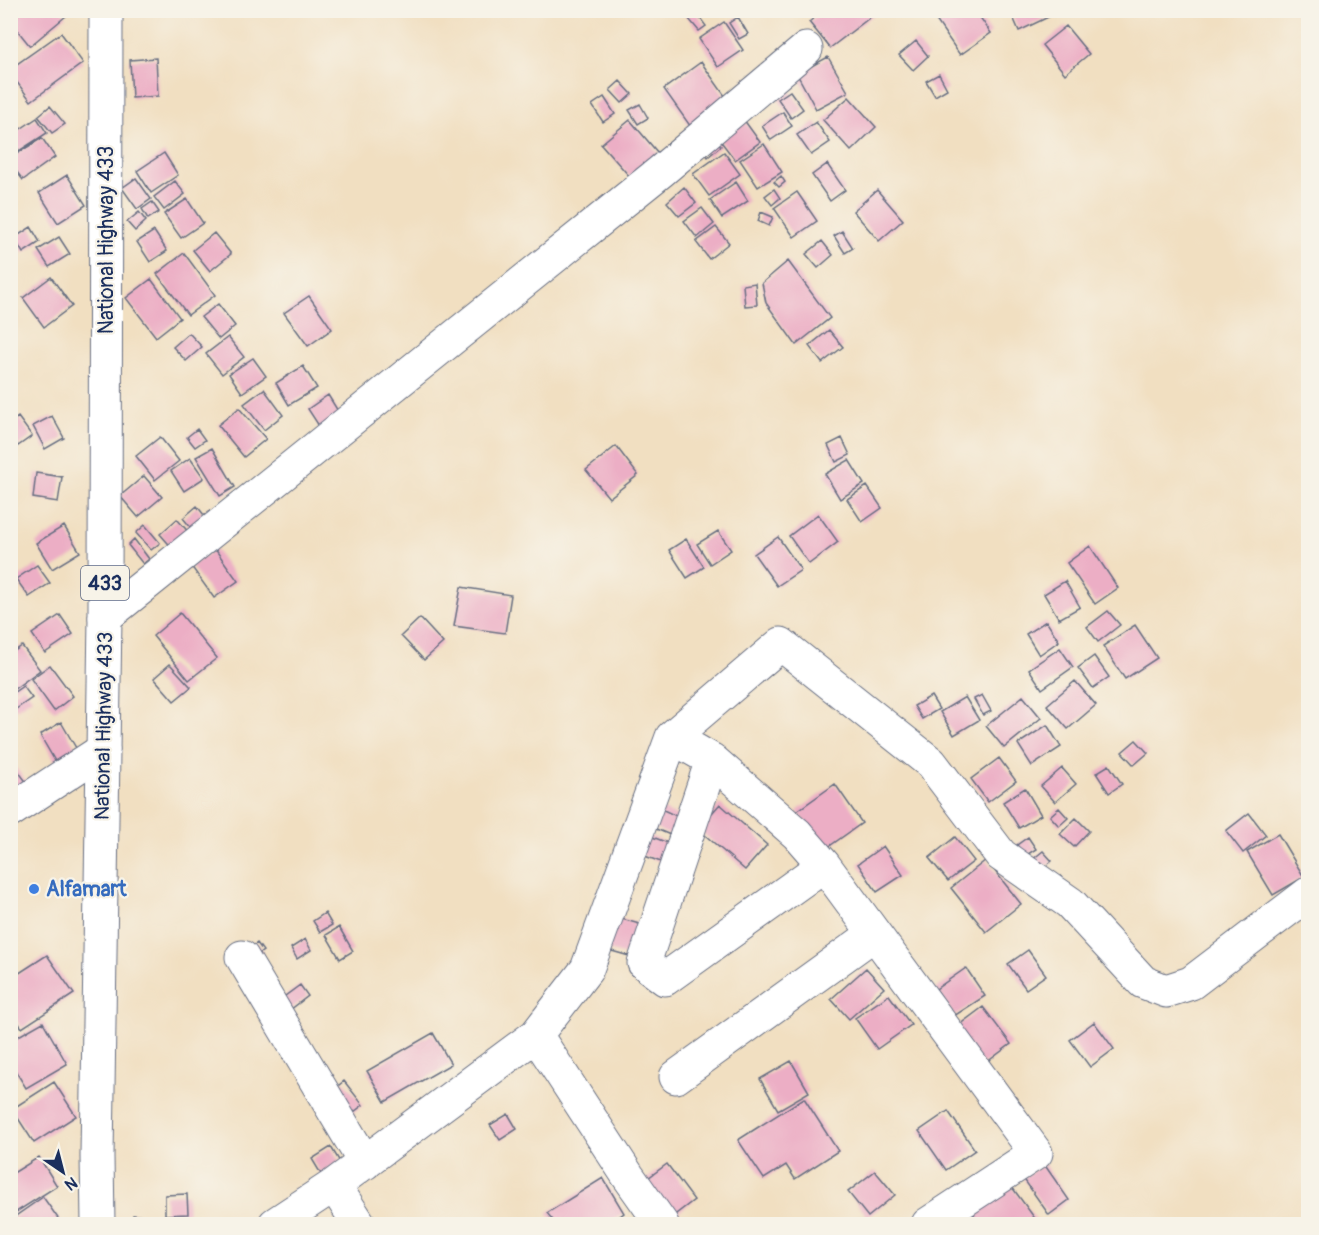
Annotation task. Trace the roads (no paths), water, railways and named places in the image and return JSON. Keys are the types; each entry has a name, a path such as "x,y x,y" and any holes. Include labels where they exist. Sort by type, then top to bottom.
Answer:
{"street":[{"name":"National Highway 433","path":"98,1224 105,616 106,10"},
{"path":"105,616 660,172 806,49"},
{"path":"274,1224 365,1163 536,1035 587,969 672,736 781,644 932,763 1001,855 1070,903 1143,982 1166,991 1191,983 1308,894"},
{"path":"672,736 712,760 797,834 824,865 1036,1153 928,1224"},
{"path":"10,811 103,750"},
{"path":"712,760 644,963 665,979 824,865"},
{"path":"676,1077 874,934"},
{"path":"242,957 365,1163"},
{"path":"536,1035 662,1224"},
{"path":"334,1185 359,1224"}],"place":[{"name":"Alfamart","path":"34,889"}]}
